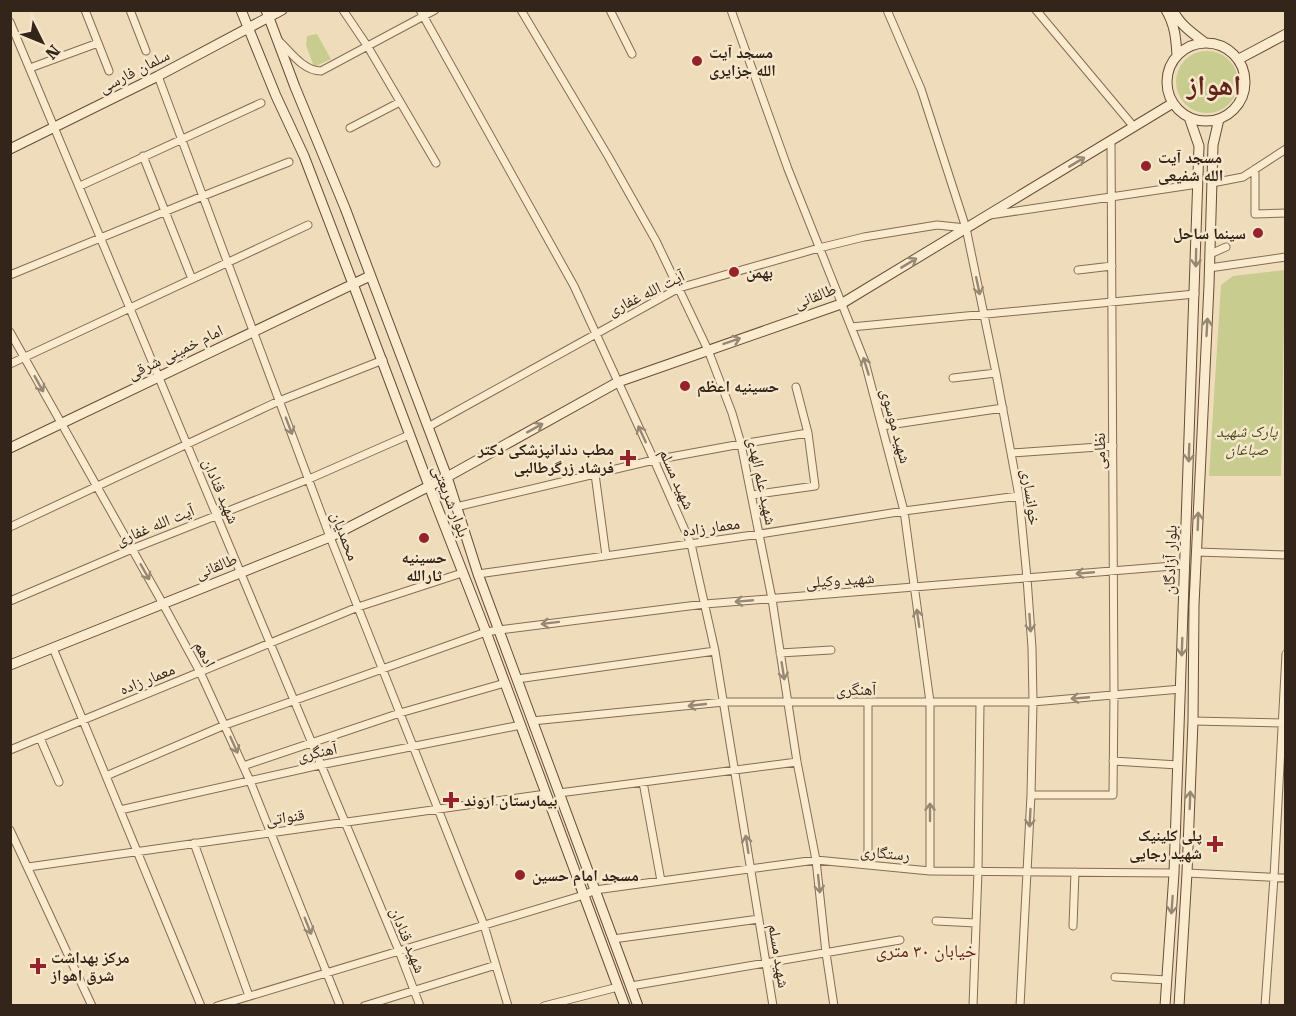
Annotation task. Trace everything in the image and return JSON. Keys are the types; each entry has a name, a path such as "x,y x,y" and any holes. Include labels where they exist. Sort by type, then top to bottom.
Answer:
{"main road":[{"name":"بلوار شریعتی","path":"242,10 276,96 304,156 383,360 409,435 521,725 625,1005"},
{"name":"سلمان فارسی","path":"10,149 250,29 268,14 282,10"},
{"path":"1166,10 1175,31 1177,55"},
{"path":"1173,10 1176,18 1204,42"},
{"name":"بلوار شریعتی","path":"268,14 396,340 447,477 478,574 638,1005"},
{"path":"1239,60 1286,34"},
{"path":"1204,42 1224,46 1233,52 1244,69 1246,79 1242,99 1236,108 1219,119 1209,121 1189,117 1180,111 1173,104 1167,84 1171,64 1177,55 1194,44 1204,42"},
{"name":"طالقانی","path":"10,665 330,537 447,477 618,382 841,303 1173,104"},
{"name":"بلوار آزادگان","path":"1165,1005 1174,873 1198,184 1199,146 1189,117"},
{"name":"بلوار آزادگان","path":"1179,1005 1187,873 1193,721 1194,605 1213,145 1219,119"},
{"name":"امام خمینی شرقی","path":"10,448 370,276"}],"street":[{"path":"85,10 109,71"},
{"path":"130,10 146,51"},
{"path":"343,10 368,47 436,163"},
{"path":"278,40 302,63 315,71 321,71 368,47 422,14 435,10"},
{"name":"شهید علم الهدی","path":"521,10 656,241 708,350 732,413 741,444 772,598 797,762 816,860 834,1005"},
{"path":"610,10 632,54"},
{"name":"شهید موسوی","path":"731,10 788,169 865,362 904,511 930,702 930,871"},
{"name":"خوانساری","path":"887,10 921,89 966,228 1019,496 1027,578 1033,702 1031,795 1020,1005"},
{"path":"1036,10 1134,127"},
{"name":"شهید مسلم","path":"422,14 574,286 691,544 715,651 773,1005"},
{"name":"شهید قنادان","path":"10,21 420,1005"},
{"path":"30,68 98,43"},
{"name":"محمدیان","path":"158,76 330,537 484,925 508,1005"},
{"path":"350,128 400,102"},
{"path":"80,186 261,103"},
{"name":"نظامی","path":"1031,795 1113,795 1111,141"},
{"path":"1212,183 1244,177 1286,149"},
{"path":"143,156 192,279"},
{"path":"10,275 289,162"},
{"path":"1256,169 1255,214 1286,213"},
{"path":"987,216 1198,184"},
{"path":"10,364 308,225"},
{"name":"آیت الله غفاری","path":"428,427 679,288 864,237 937,225 966,228"},
{"path":"1210,254 1226,247"},
{"path":"1209,268 1286,257"},
{"path":"1078,270 1112,266"},
{"path":"851,327 1195,294"},
{"name":"ادهم","path":"10,332 200,672 250,781 340,1005"},
{"path":"10,527 279,400 383,360"},
{"path":"953,378 996,373"},
{"path":"752,495 815,486 808,433 796,387"},
{"path":"882,426 1003,408"},
{"path":"456,507 654,460 808,433"},
{"name":"آیت الله غفاری","path":"10,601 132,549 309,480 409,435"},
{"path":"1011,453 1113,446"},
{"path":"595,474 606,556"},
{"name":"معمار زاده","path":"478,574 1019,496"},
{"path":"1197,552 1286,555"},
{"name":"شهید وکیلی","path":"486,633 705,604 1185,565"},
{"name":"معمار زاده","path":"10,750 358,607 462,573"},
{"path":"106,776 225,725 486,633"},
{"path":"52,648 201,1005"},
{"path":"780,653 831,650"},
{"path":"517,679 715,651"},
{"path":"1265,1005 1274,877 1281,817 1286,654"},
{"path":"243,765 400,713 505,683"},
{"name":"آهنگری","path":"532,721 724,702 1033,702 1181,689"},
{"path":"868,702 868,865"},
{"path":"973,1005 978,871 980,702"},
{"path":"1193,721 1284,723"},
{"name":"آهنگری","path":"120,810 320,765 521,725"},
{"path":"40,738 59,782"},
{"path":"1113,761 1178,765"},
{"path":"559,793 797,762"},
{"path":"643,782 661,881"},
{"name":"قنواتی","path":"28,867 546,794"},
{"path":"10,830 93,1005"},
{"path":"194,843 249,996"},
{"name":"رستگاری","path":"584,895 595,890 816,860 930,871 1174,873"},
{"path":"1073,926 1075,872"},
{"path":"1187,873 1286,878"},
{"path":"217,1005 584,895"},
{"path":"613,939 759,919"},
{"path":"936,921 976,923"},
{"path":"631,986 900,940"},
{"path":"364,1005 496,965"},
{"path":"1115,977 1167,980"},
{"path":"544,1005 618,987"}],"green space":[{"path":"317,34 331,59 314,67 306,45 307,36"},
{"path":"1207,51 1219,53 1229,60 1236,70 1238,82 1236,94 1229,104 1219,111 1207,113 1195,111 1185,104 1178,94 1176,82 1178,70 1185,60 1195,53"},
{"name":"پارک شهید صباغان","path":"1285,270 1281,476 1209,476 1221,285 1233,276"}],"place":[{"name":"مسجد آیت الله جزایری","path":"697,61"},
{"name":"مسجد آیت الله شفیعی","path":"1146,166"},
{"name":"سینما ساحل","path":"1258,233"},
{"name":"بهمن","path":"734,272"},
{"name":"حسینیه اعظم","path":"685,386"},
{"name":"مطب دندانپزشکی دکتر فرشاد زرگرطالبی","path":"628,458"},
{"name":"حسینیه ثارالله","path":"424,538"},
{"name":"بیمارستان اروند","path":"451,800"},
{"name":"پلی کلینیک شهید رجایی","path":"1215,844"},
{"name":"مسجد امام حسین","path":"520,875"},
{"name":"مرکز بهداشت شرق اهواز","path":"38,966"}],"district":[{"name":"اهواز","path":"1214,85"},
{"name":"خیابان ۳۰ متری","path":"926,950"}]}
